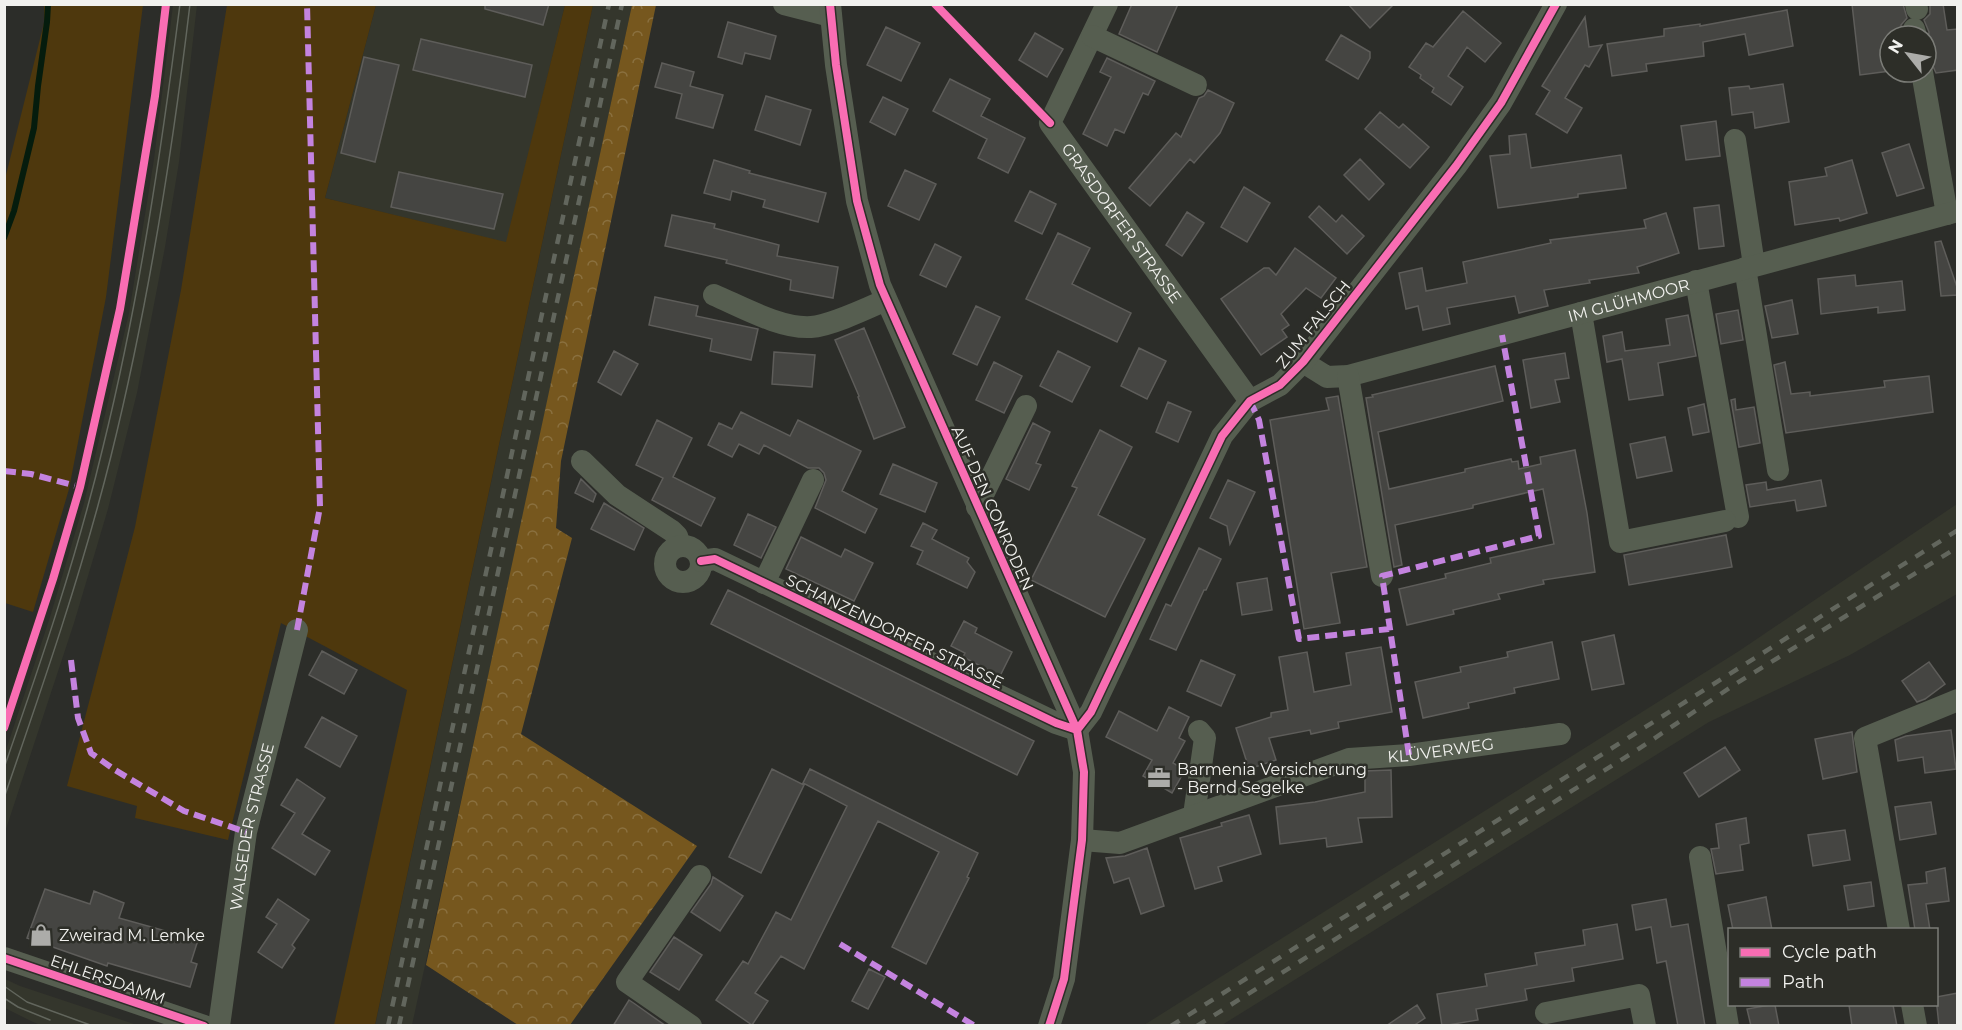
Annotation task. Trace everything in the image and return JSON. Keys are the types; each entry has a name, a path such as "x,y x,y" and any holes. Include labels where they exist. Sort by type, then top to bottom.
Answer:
{"street":[{"path":"784,4 831,10"},
{"name":"GRASDORFER STRASSE","path":"1107,4 1050,123 1250,401"},
{"name":"ZUM FALSCH","path":"1077,730 1091,712 1222,436 1250,401 1280,386 1304,362 1456,166 1501,104 1556,4"},
{"name":"AUF DEN CONRODEN","path":"831,10 836,65 857,201 879,285 1077,730 1084,772 1082,840 1064,979 1050,1025"},
{"path":"1092,36 1196,85"},
{"path":"1925,84 1952,212"},
{"path":"1735,140 1778,470"},
{"name":"IM GLÜHMOOR","path":"1304,362 1327,377 1347,376 1952,212"},
{"path":"1581,314 1620,542 1732,519 1696,281"},
{"path":"714,295 784,324 812,327 838,320 886,300"},
{"path":"1347,376 1382,576"},
{"path":"977,507 1026,406"},
{"name":"SCHANZENDORFER STRASSE","path":"582,461 617,495 672,531 677,536 680,546 693,549 701,561 714,559 1056,723 1077,730"},
{"path":"764,582 813,480"},
{"path":"680,546 673,549 665,561 665,568 673,580 686,582 693,580 701,568 701,561"},
{"name":"WALSEDER STRASSE","path":"219,1026 246,832 297,630"},
{"path":"1899,928 1864,738 1958,700"},
{"path":"1194,815 1205,738 1198,731"},
{"name":"KLÜVERWEG","path":"1082,840 1120,843 1349,759 1409,755 1560,734"},
{"path":"1700,857 1728,1026"},
{"path":"691,1026 627,982 700,876"},
{"name":"EHLERSDAMM","path":"4,958 204,1026"},
{"path":"1546,1013 1639,995 1645,1026"},
{"path":"1912,1006 1916,1026"}],"shaded area":[{"path":"44,5 143,5 106,297 69,489 33,612 5,603 5,179 44,23"},
{"path":"173,5 197,5 179,162 137,393 108,509 74,623 5,832 5,753 50,617 84,503 129,313 154,159"},
{"path":"227,5 376,5 325,198 506,242 565,5 593,5 375,1025 334,1025 407,690 281,623 228,840 135,818 137,806 67,786 135,527 181,290"},
{"path":"376,5 565,5 507,243 325,198"},
{"path":"593,5 632,5 412,1025 375,1026"},
{"path":"1957,504 1957,594 1850,655 1709,722 1222,1025 1144,1025 1739,651"},
{"path":"5,979 137,1025 43,1026 5,1008"}],"green space":[{"path":"632,5 656,5 561,461 556,528 572,538 521,734 697,846 570,1025 518,1025 426,965"}],"building":[{"path":"485,4 549,4 543,25 485,9"},
{"path":"1132,4 1178,4 1157,52 1119,34"},
{"path":"1348,4 1394,4 1370,28"},
{"path":"1852,4 1903,4 1907,18 1902,24 1878,24 1878,73 1860,75"},
{"path":"1930,4 1943,4 1947,30 1958,29 1958,70 1938,73 1938,24 1926,24 1924,20 1930,14"},
{"path":"1787,10 1793,46 1749,55 1745,34 1703,42 1704,56 1646,64 1647,71 1612,76 1607,44 1664,36 1664,29 1700,24 1700,26"},
{"path":"1463,11 1501,43 1485,62 1467,47 1448,76 1463,87 1451,105 1432,92 1434,88 1409,67 1426,43 1433,47"},
{"path":"1585,17 1589,47 1602,45 1589,67 1585,65 1565,98 1582,108 1567,133 1536,114 1550,91 1542,86"},
{"path":"728,22 776,36 770,59 745,53 742,64 718,57"},
{"path":"886,27 920,43 901,81 867,65"},
{"path":"1035,33 1063,49 1047,77 1019,60"},
{"path":"1341,35 1370,52 1370,58 1358,79 1326,60"},
{"path":"421,39 532,65 525,97 413,70"},
{"path":"364,57 399,65 375,162 341,153"},
{"path":"1107,58 1155,81 1148,95 1143,93 1124,133 1115,129 1107,146 1083,134 1111,77 1100,72"},
{"path":"662,63 694,72 690,86 723,95 713,128 676,118 682,94 655,87"},
{"path":"950,79 990,99 981,116 1025,138 1008,173 978,158 987,139 933,111"},
{"path":"1783,84 1789,122 1755,128 1753,112 1732,115 1729,88 1749,86 1750,89"},
{"path":"1208,90 1234,103 1220,133 1194,163 1190,159 1150,206 1129,188 1176,133 1181,137 1199,98 1204,96"},
{"path":"766,96 811,110 800,145 755,130"},
{"path":"883,97 908,109 895,135 870,122"},
{"path":"1380,112 1399,128 1403,124 1429,147 1410,168 1365,129"},
{"path":"1716,121 1720,156 1686,160 1681,126"},
{"path":"1526,134 1531,168 1621,155 1626,188 1498,208 1490,156 1510,154 1509,136"},
{"path":"1909,144 1924,188 1897,196 1882,153"},
{"path":"1360,159 1384,184 1369,200 1344,175"},
{"path":"714,160 750,171 749,173 826,193 818,222 763,207 765,200 732,191 730,200 704,193"},
{"path":"1852,160 1867,213 1840,221 1839,218 1795,225 1789,182 1827,176 1825,168"},
{"path":"905,170 936,184 919,220 888,206"},
{"path":"399,172 503,194 494,229 391,207"},
{"path":"1244,187 1270,203 1247,242 1221,227"},
{"path":"1030,191 1056,204 1042,234 1015,221"},
{"path":"1719,205 1724,246 1699,249 1694,208"},
{"path":"1319,206 1336,222 1342,215 1364,236 1347,254 1309,217"},
{"path":"1187,212 1204,223 1182,256 1166,245"},
{"path":"1666,213 1679,253 1637,267 1639,273 1589,280 1590,283 1544,290 1548,306 1519,313 1515,296 1447,308 1450,324 1423,330 1418,306 1406,309 1399,273 1422,268 1426,291 1467,283 1463,262 1551,243 1550,240 1646,228 1644,220"},
{"path":"672,215 715,224 714,228 779,245 777,256 838,267 833,298 790,290 791,280 726,263 727,260 665,246"},
{"path":"1058,233 1090,248 1072,284 1131,313 1117,342 1026,299"},
{"path":"1941,241 1958,295 1941,296 1935,242"},
{"path":"935,244 961,257 946,287 920,275"},
{"path":"1295,248 1336,278 1321,298 1306,288 1281,314 1289,325 1282,330 1287,337 1261,355 1221,299 1264,268 1269,268 1276,275"},
{"path":"1855,275 1856,286 1902,281 1905,310 1878,313 1878,307 1821,314 1818,279"},
{"path":"655,297 698,306 696,316 758,329 751,360 710,351 712,339 649,325"},
{"path":"1792,300 1798,334 1772,338 1765,306"},
{"path":"976,306 1000,317 977,365 953,354"},
{"path":"1738,310 1743,340 1721,344 1716,314"},
{"path":"1688,315 1696,356 1658,363 1663,395 1629,400 1622,359 1607,362 1603,336 1622,332 1625,351 1670,345 1666,319"},
{"path":"864,328 905,427 874,439 859,396 835,340"},
{"path":"1139,348 1166,361 1147,399 1121,386"},
{"path":"614,351 638,364 621,395 598,382"},
{"path":"1058,351 1090,367 1072,402 1040,386"},
{"path":"774,352 815,355 812,387 772,384"},
{"path":"1565,353 1569,378 1555,380 1560,402 1531,408 1523,360"},
{"path":"994,362 1022,376 1004,413 976,400"},
{"path":"1785,362 1791,394 1810,392 1810,396 1885,387 1884,381 1929,376 1933,412 1786,433 1774,365"},
{"path":"1495,366 1503,401 1378,432 1389,489 1511,459 1512,462 1518,461 1519,469 1541,464 1540,457 1575,450 1595,572 1543,580 1544,584 1498,594 1500,599 1453,610 1454,614 1407,625 1399,589 1446,578 1445,574 1491,563 1490,558 1554,544 1543,489 1473,505 1473,508 1395,525 1402,565 1394,567 1366,398"},
{"path":"1338,396 1367,567 1331,573 1340,623 1304,629 1270,420 1329,410 1326,398"},
{"path":"1735,399 1736,410 1754,407 1760,443 1739,447 1731,400"},
{"path":"1168,402 1191,412 1178,442 1156,432"},
{"path":"1704,404 1709,432 1693,435 1688,408"},
{"path":"741,412 790,436 798,420 861,451 842,491 877,509 865,533 815,508 826,480 819,468 808,468 764,445 759,454 739,444 732,457 708,445 719,423 732,429"},
{"path":"657,420 692,438 673,477 715,498 701,526 652,500 663,478 636,465"},
{"path":"1033,423 1050,432 1036,463 1041,465 1029,490 1006,479"},
{"path":"1100,430 1132,447 1098,515 1145,539 1105,617 1031,580 1077,488 1072,486"},
{"path":"1665,437 1672,471 1637,478 1630,444"},
{"path":"893,464 937,483 925,512 880,494"},
{"path":"581,479 596,494 593,502 575,493"},
{"path":"1228,480 1255,492 1230,544 1227,526 1210,518"},
{"path":"1821,480 1826,506 1797,511 1795,500 1750,507 1746,485 1766,482 1767,490"},
{"path":"604,503 644,528 634,550 591,529"},
{"path":"748,514 776,527 761,558 734,545"},
{"path":"923,523 937,530 932,539 969,558 967,562 975,572 967,588 917,564 923,551 911,546"},
{"path":"1726,535 1732,567 1629,585 1624,555"},
{"path":"801,537 841,557 845,549 873,563 854,601 786,569"},
{"path":"1199,548 1221,559 1176,650 1150,639 1166,604 1171,606"},
{"path":"1267,578 1272,610 1242,615 1237,583"},
{"path":"728,590 1034,741 1017,775 711,624"},
{"path":"964,621 977,628 975,633 1012,652 1000,676 963,657 965,653 951,646"},
{"path":"1614,635 1624,684 1592,690 1582,642"},
{"path":"1552,642 1559,679 1514,688 1515,693 1468,703 1469,708 1423,718 1415,682 1461,672 1460,667 1508,657 1507,652"},
{"path":"1381,647 1392,712 1338,722 1339,728 1311,734 1310,730 1269,738 1276,760 1249,769 1236,728 1271,717 1271,713 1288,710 1279,657 1307,652 1314,692 1351,685 1346,653"},
{"path":"322,651 357,670 344,694 309,675"},
{"path":"1201,660 1235,675 1221,706 1187,691"},
{"path":"1929,662 1945,684 1925,699 1917,702 1902,681"},
{"path":"1169,707 1189,717 1179,738 1185,741 1173,763 1185,770 1172,793 1143,776 1152,760 1106,737 1119,711 1157,731"},
{"path":"322,717 357,736 340,767 305,747"},
{"path":"1951,730 1956,769 1925,773 1923,757 1898,761 1895,740 1906,736"},
{"path":"1852,732 1857,772 1823,779 1815,739"},
{"path":"1725,747 1740,770 1699,797 1684,773"},
{"path":"772,769 804,785 761,873 729,857"},
{"path":"810,769 978,853 967,877 969,878 926,964 892,947 939,852 878,821 804,969 781,956 755,993 768,1001 752,1025 716,1000 743,961 748,964 776,912 791,920 847,806 803,783"},
{"path":"1391,770 1392,817 1358,818 1362,842 1327,847 1326,838 1280,844 1276,807 1365,792 1365,771"},
{"path":"297,779 325,798 302,834 330,851 315,875 272,848 295,813 281,805"},
{"path":"1931,802 1936,834 1900,840 1895,807"},
{"path":"1249,815 1261,854 1218,867 1222,881 1195,889 1180,838 1222,826 1221,823"},
{"path":"1746,818 1749,843 1740,845 1743,870 1716,874 1711,849 1719,848 1716,824"},
{"path":"1845,830 1850,860 1813,866 1808,835"},
{"path":"1147,848 1164,906 1141,914 1129,878 1114,883 1106,858 1125,856"},
{"path":"1945,868 1949,901 1926,904 1930,928 1915,928 1908,885 1927,883 1926,872"},
{"path":"713,877 743,896 720,931 691,912 711,884"},
{"path":"1871,882 1874,906 1848,910 1844,886"},
{"path":"45,889 90,904 94,891 124,903 119,918 198,940 191,962 197,964 190,987 108,963 107,966 27,938"},
{"path":"1766,897 1772,928 1733,928 1728,905"},
{"path":"278,899 309,920 292,945 295,948 282,968 258,952 277,924 266,917"},
{"path":"1666,899 1671,927 1688,924 1705,1026 1678,1026 1666,961 1657,963 1651,927 1636,930 1632,905"},
{"path":"1617,924 1623,959 1572,968 1574,981 1525,989 1527,1000 1476,1009 1478,1020 1442,1026 1437,994 1487,986 1485,974 1537,965 1535,953 1585,945 1583,930"},
{"path":"674,937 702,955 679,990 650,972"},
{"path":"869,969 885,977 868,1009 852,1001"},
{"path":"1958,993 1958,1026 1939,1026 1938,997"},
{"path":"629,1000 635,1004 666,1026 613,1026"},
{"path":"1417,1005 1425,1018 1413,1026 1386,1026"},
{"path":"1775,1006 1779,1026 1751,1026 1747,1009"},
{"path":"1849,1006 1893,1006 1897,1026 1852,1026"}],"waterway":[{"path":"4,238 14,211 34,128 48,4"}],"tram line":[{"path":"4,768 70,569 93,488 116,392 148,227 180,4"},
{"path":"4,798 75,585 111,456 148,288 158,231 190,4"},
{"path":"4,986 27,1002 93,1026"},
{"path":"4,998 18,1007 50,1020"}],"railway":[{"path":"388,1026 609,4"},
{"path":"399,1026 622,4"},
{"path":"1171,1026 1958,530"},
{"path":"1197,1026 1637,750 1737,683 1958,547"}],"marked path":[{"path":"297,630 320,507 307,4"},
{"path":"1409,755 1382,576 1539,536 1502,335"},
{"path":"1250,401 1259,420 1299,639 1389,629"},
{"path":"4,471 31,474 80,487"},
{"path":"71,660 78,718 91,753 184,811 246,832"},
{"path":"840,944 975,1026"}],"cycle path":[{"path":"4,728 53,579 80,487 120,309 155,96 166,4"},
{"path":"830,4 836,65 857,201 880,285 1077,730 1084,772 1082,840 1064,979 1049,1026"},
{"path":"935,4 1050,123"},
{"path":"1077,730 1091,712 1222,436 1250,401 1280,385 1303,362 1456,166 1501,103 1556,4"},
{"path":"701,561 715,559 1056,723 1077,730"},
{"path":"4,958 204,1026"}],"place":[{"name":"Barmenia Versicherung - Bernd Segelke","path":"1159,778"},
{"name":"Zweirad M. Lemke","path":"41,935"}]}
